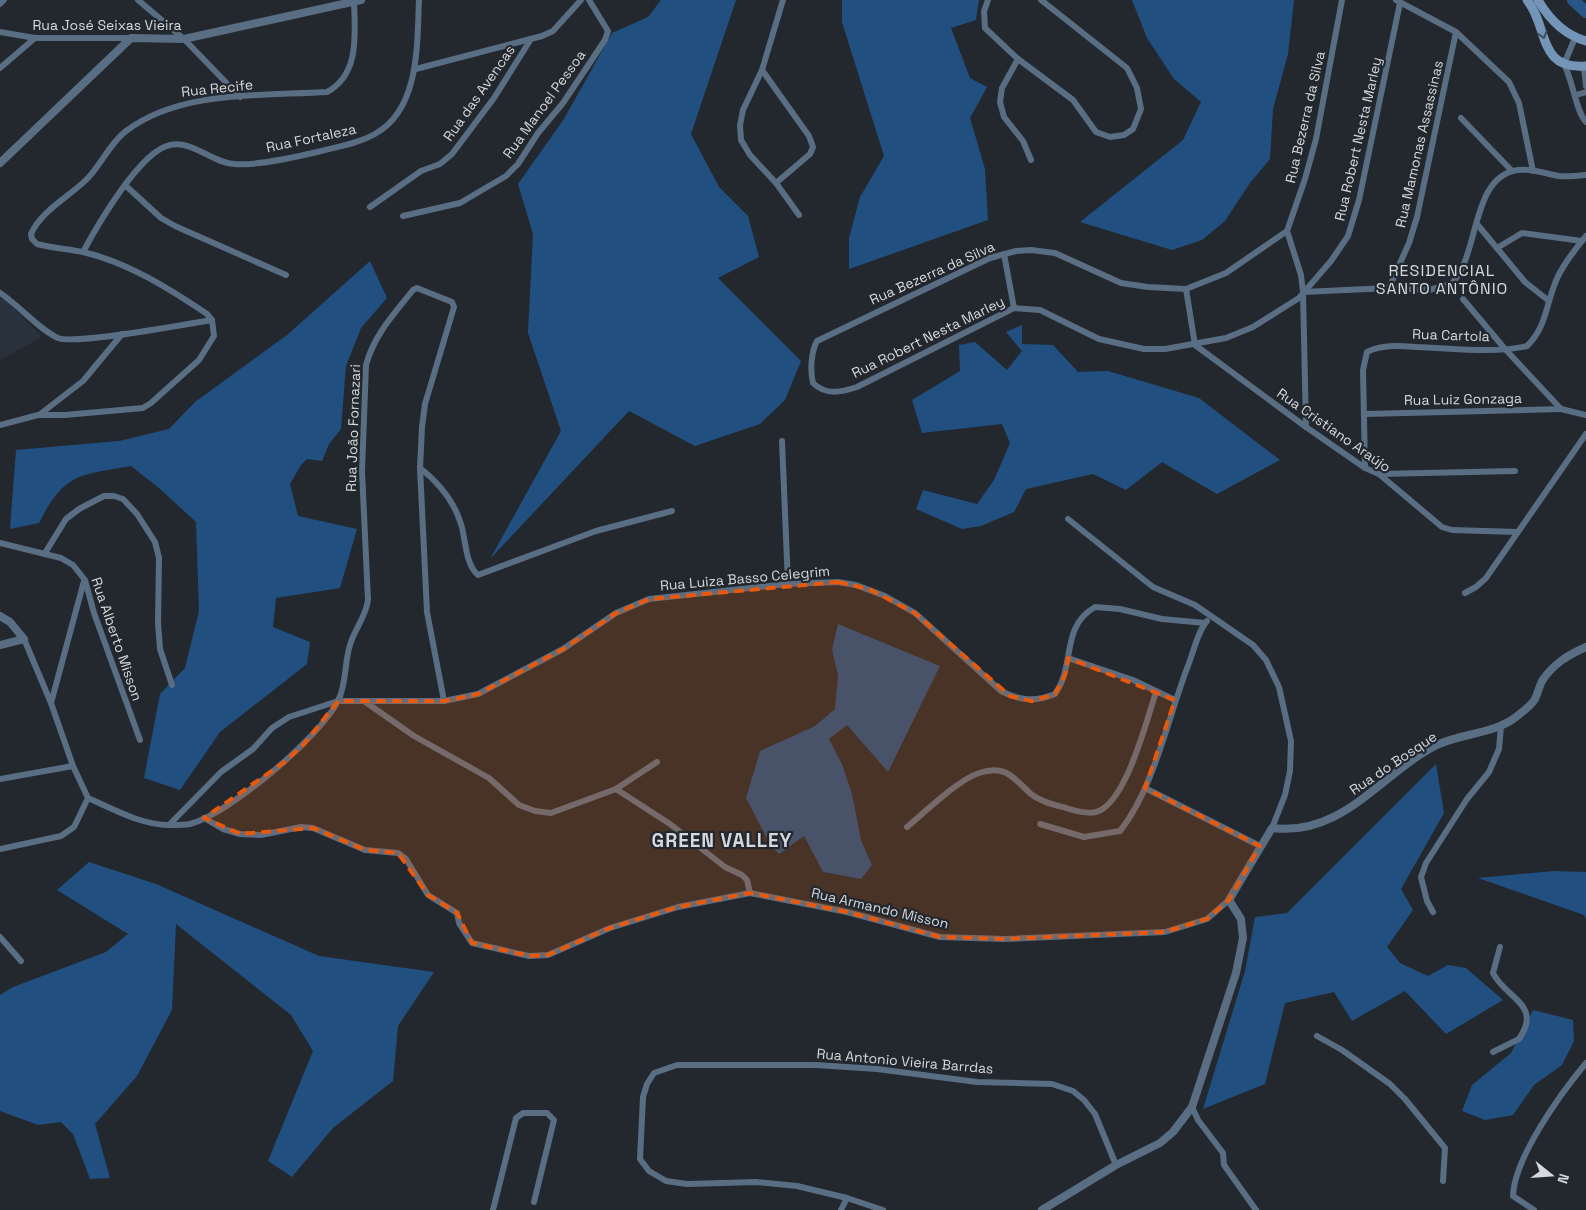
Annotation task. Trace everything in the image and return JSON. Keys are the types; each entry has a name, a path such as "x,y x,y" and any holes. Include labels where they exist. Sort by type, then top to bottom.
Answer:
{"main road":[{"path":"1527,0 1538,18 1551,54 1557,61 1564,64 1585,66"},
{"path":"1538,0 1556,24 1575,38 1586,41"}],"street":[{"path":"0,4 4,0"},
{"path":"138,0 184,39 240,97"},
{"name":"Rua Fortaleza","path":"83,252 104,214 125,185 154,152 170,145 183,145 227,163 244,164 310,153 367,138 386,126 409,90 416,69 419,0"},
{"path":"416,69 531,39 553,30 581,0"},
{"name":"Rua Manoel Pessoa","path":"403,216 460,203 506,176 518,164 538,133 563,103 605,40 608,30 589,0"},
{"path":"783,0 762,70 742,110 741,140 750,155 776,183 799,215"},
{"path":"988,0 984,12 985,28 1018,59 1073,100 1096,132 1110,137 1124,135 1133,129 1141,109 1138,88 1127,68 1041,0"},
{"name":"Rua Bezerra da Silva","path":"811,374 813,350 817,341 981,262 1004,254 1031,250 1055,253 1121,283 1148,288 1186,289 1226,273 1287,231 1305,179 1316,139 1342,0"},
{"name":"Rua José Seixas Vieira","path":"0,32 34,38 184,39 358,1"},
{"name":"Rua Recife","path":"83,252 38,244 32,239 31,234 41,219 88,178 125,132 173,106 240,97 327,92 338,86 347,76 352,57 358,1"},
{"path":"1398,1 1456,32 1508,82 1514,91 1533,171"},
{"name":"Rua Robert Nesta Marley","path":"811,374 813,383 823,390 844,391 851,389 1014,308 1040,310 1100,339 1144,349 1195,345 1226,338 1253,327 1280,312 1299,298 1331,261 1348,236 1359,200 1398,1"},
{"name":"Rua Mamonas Assassinas","path":"1389,288 1409,243 1417,217 1456,32"},
{"path":"0,68 34,38"},
{"path":"0,163 131,38"},
{"path":"1575,38 1564,64 1572,79 1580,117 1586,122"},
{"name":"Rua das Avencas","path":"370,207 421,171 440,164 452,154 494,98 531,39"},
{"path":"1018,59 1002,88 1000,102 1004,117 1023,140 1031,160"},
{"path":"1585,66 1586,86"},
{"path":"762,70 810,136 812,147 804,159 776,183"},
{"path":"1576,95 1586,92"},
{"path":"1461,118 1512,171"},
{"path":"1303,292 1389,288 1429,290 1451,284 1465,262 1487,192 1503,176 1512,171 1533,171 1560,176 1586,175"},
{"path":"125,185 161,218 175,226 286,275"},
{"path":"1477,224 1525,282 1549,301"},
{"path":"1287,231 1301,275 1303,292 1306,427"},
{"path":"1497,248 1522,234 1584,239"},
{"name":"Rua Cartola","path":"1365,468 1366,414 1363,364 1367,352 1374,348 1396,346 1504,349 1524,346 1530,343 1542,323 1561,271 1584,239"},
{"path":"0,425 38,415 132,410 151,404 199,360 214,336 212,320 198,308 141,275 114,262 83,252"},
{"path":"1004,254 1014,308"},
{"name":"Rua João Fornazari","path":"338,701 351,641 366,611 368,600 362,471 366,365 370,348 383,328 413,290 417,288 452,302 454,307 425,404 420,468 427,612 444,701"},
{"path":"1186,289 1195,345"},
{"path":"0,294 17,304 46,330 62,340 122,334 212,320"},
{"path":"1463,299 1504,349 1561,409"},
{"path":"38,415 83,382 122,334"},
{"name":"Rua Cristiano Araújo","path":"1195,345 1306,427 1365,468 1379,474 1448,529 1517,532"},
{"name":"Rua Luiz Gonzaga","path":"1366,414 1561,409 1586,415"},
{"path":"1465,593 1476,587 1486,578 1586,434"},
{"path":"782,441 788,584"},
{"path":"420,468 436,481 453,506 461,523 470,565 476,574 481,575 596,531 672,511"},
{"path":"1379,474 1515,470"},
{"path":"45,552 66,519 79,509 104,496 114,496 123,499 137,514 155,542 160,558 158,623 160,649 172,685"},
{"path":"1042,1210 1116,1165 1160,1144 1173,1132 1192,1107 1236,973 1243,938 1241,919 1229,900 1272,828 1285,795 1290,771 1292,741 1279,687 1266,660 1253,645 1195,605 1153,587 1068,518"},
{"name":"Rua Alberto Misson","path":"0,543 25,550 45,552 62,558 73,565 84,580 97,622 140,740"},
{"path":"51,703 84,580"},
{"name":"Rua Luiza Basso Celegrim","path":"169,826 200,791 221,772 253,749 272,728 289,717 338,701 444,701 478,694 563,649 616,613 636,604 685,594 788,584 838,582 869,589 915,613 1001,691 1022,699 1042,700 1055,694 1066,675 1076,624 1095,607 1120,609 1162,618 1205,624"},
{"path":"0,616 10,622 24,639 88,798 148,821 169,826 190,824 204,818 263,780 284,763 304,744 338,701"},
{"path":"1040,824 1084,836 1120,832 1128,821 1145,788 1175,700 1205,624 1211,617"},
{"path":"0,646 24,639"},
{"name":"Rua do Bosque","path":"1272,828 1299,830 1327,820 1346,811 1434,747 1475,732 1501,726 1522,712 1534,699 1541,682 1550,669 1564,658 1586,647"},
{"path":"1068,658 1133,680 1175,700"},
{"path":"907,827 966,779 980,772 998,770 1014,776 1032,795 1045,801 1075,811 1096,812 1109,804 1118,793 1136,752 1156,692"},
{"path":"364,701 414,736 489,778 520,805 535,811 551,813 616,790 657,762"},
{"path":"1433,912 1427,901 1421,877 1426,863 1467,799 1489,772 1499,749 1501,726"},
{"path":"0,779 74,766"},
{"path":"1145,788 1260,846"},
{"path":"204,818 223,829 240,834 260,835 301,827 313,828 366,850 398,853 406,859 428,895 457,913 459,924 472,942 529,956 548,955 610,928 678,907 750,893 747,880 742,875 725,867 670,824 616,790"},
{"path":"0,849 61,836 74,827 88,798"},
{"name":"Rua Armando Misson","path":"750,893 847,912 940,937 1005,939 1165,932 1207,919 1229,900"},
{"path":"0,937 21,960"},
{"path":"1494,1052 1519,1039 1527,1020 1523,1005 1493,973 1500,946"},
{"path":"1317,1036 1372,1070 1406,1099 1445,1148 1443,1181"},
{"path":"1534,1210 1512,1196 1516,1176 1534,1138 1557,1102 1586,1063"},
{"name":"Rua Antonio Vieira Barrdas","path":"847,1198 797,1186 773,1184 687,1184 666,1181 649,1171 640,1159 643,1098 647,1084 654,1073 677,1065 816,1065 877,1069 977,1082 1052,1084 1073,1091 1084,1100 1095,1114 1116,1165"},
{"path":"1192,1107 1198,1120 1222,1153 1224,1165 1256,1210"},
{"path":"492,1210 516,1118 523,1113 547,1113 554,1120 534,1202"},
{"path":"841,1210 847,1198 883,1210"}],"highlighted area":[{"path":"838,582 869,589 915,613 1010,696 1032,701 1055,694 1065,675 1068,658 1175,700 1145,788 1260,846 1229,900 1207,919 1165,932 1005,939 940,937 847,912 750,893 678,907 610,928 548,955 529,956 472,943 457,913 428,895 398,853 365,850 313,828 240,834 204,818 283,763 304,744 338,701 444,701 478,694 563,649 616,613 649,599"}],"shaded area":[{"path":"661,0 736,0 691,134 719,187 748,216 759,257 718,278 801,361 785,400 760,424 695,446 629,411 490,559 561,431 528,333 533,234 518,184 564,119 612,33 648,17"},
{"path":"842,0 979,0 976,20 951,28 970,78 987,87 970,118 985,169 988,220 849,269 849,238 860,197 884,156 842,22"},
{"path":"1132,0 1294,0 1288,54 1273,109 1270,159 1250,183 1225,221 1202,240 1172,250 1080,222 1183,140 1201,102 1174,79 1147,38"},
{"path":"370,261 387,298 361,328 346,366 341,429 329,444 322,461 307,459 301,465 290,484 298,516 357,529 340,588 276,598 273,627 310,642 307,664 220,732 180,790 144,778 160,694 185,668 199,611 196,522 159,488 131,466 98,472 75,479 65,485 57,494 39,523 10,529 16,450 119,441 169,429 195,402 287,335"},
{"path":"0,298 7,301 42,337 0,360"},
{"path":"1022,325 1022,344 1053,345 1078,372 1108,371 1199,398 1280,460 1217,494 1162,462 1126,490 1093,474 1026,489 1014,512 981,526 962,529 916,509 923,490 977,504 994,480 1010,443 1002,424 922,433 912,400 960,371 959,345 975,342 1007,370 1022,351 1006,332"},
{"path":"838,624 940,666 888,772 847,725 829,739 842,764 852,794 861,840 872,865 861,879 823,872 804,836 779,854 771,846 746,798 760,751 815,726 835,709 838,675 832,650"},
{"path":"1436,764 1444,813 1401,889 1413,910 1387,947 1400,963 1428,976 1448,965 1466,968 1503,1000 1446,1034 1405,991 1352,1021 1334,992 1285,1003 1265,1084 1203,1109 1245,971 1255,917 1287,913"},
{"path":"89,862 156,884 319,956 434,972 398,1026 393,1081 333,1128 292,1177 268,1161 313,1051 291,1015 176,924 172,1010 137,1076 95,1124 110,1178 90,1179 73,1134 61,1122 38,1125 0,1111 0,995 13,987 106,952 128,934 57,890"},
{"path":"1554,871 1586,872 1586,919 1584,915 1478,878"},
{"path":"1533,1010 1573,1020 1574,1041 1562,1065 1534,1085 1513,1115 1485,1120 1462,1111 1472,1085 1511,1053"}],"waterway":[{"path":"1573,0 1586,12"}],"district":[{"name":"RESIDENCIAL SANTO ANTÔNIO","path":"1442,279"},
{"name":"GREEN VALLEY","path":"722,840"}]}
